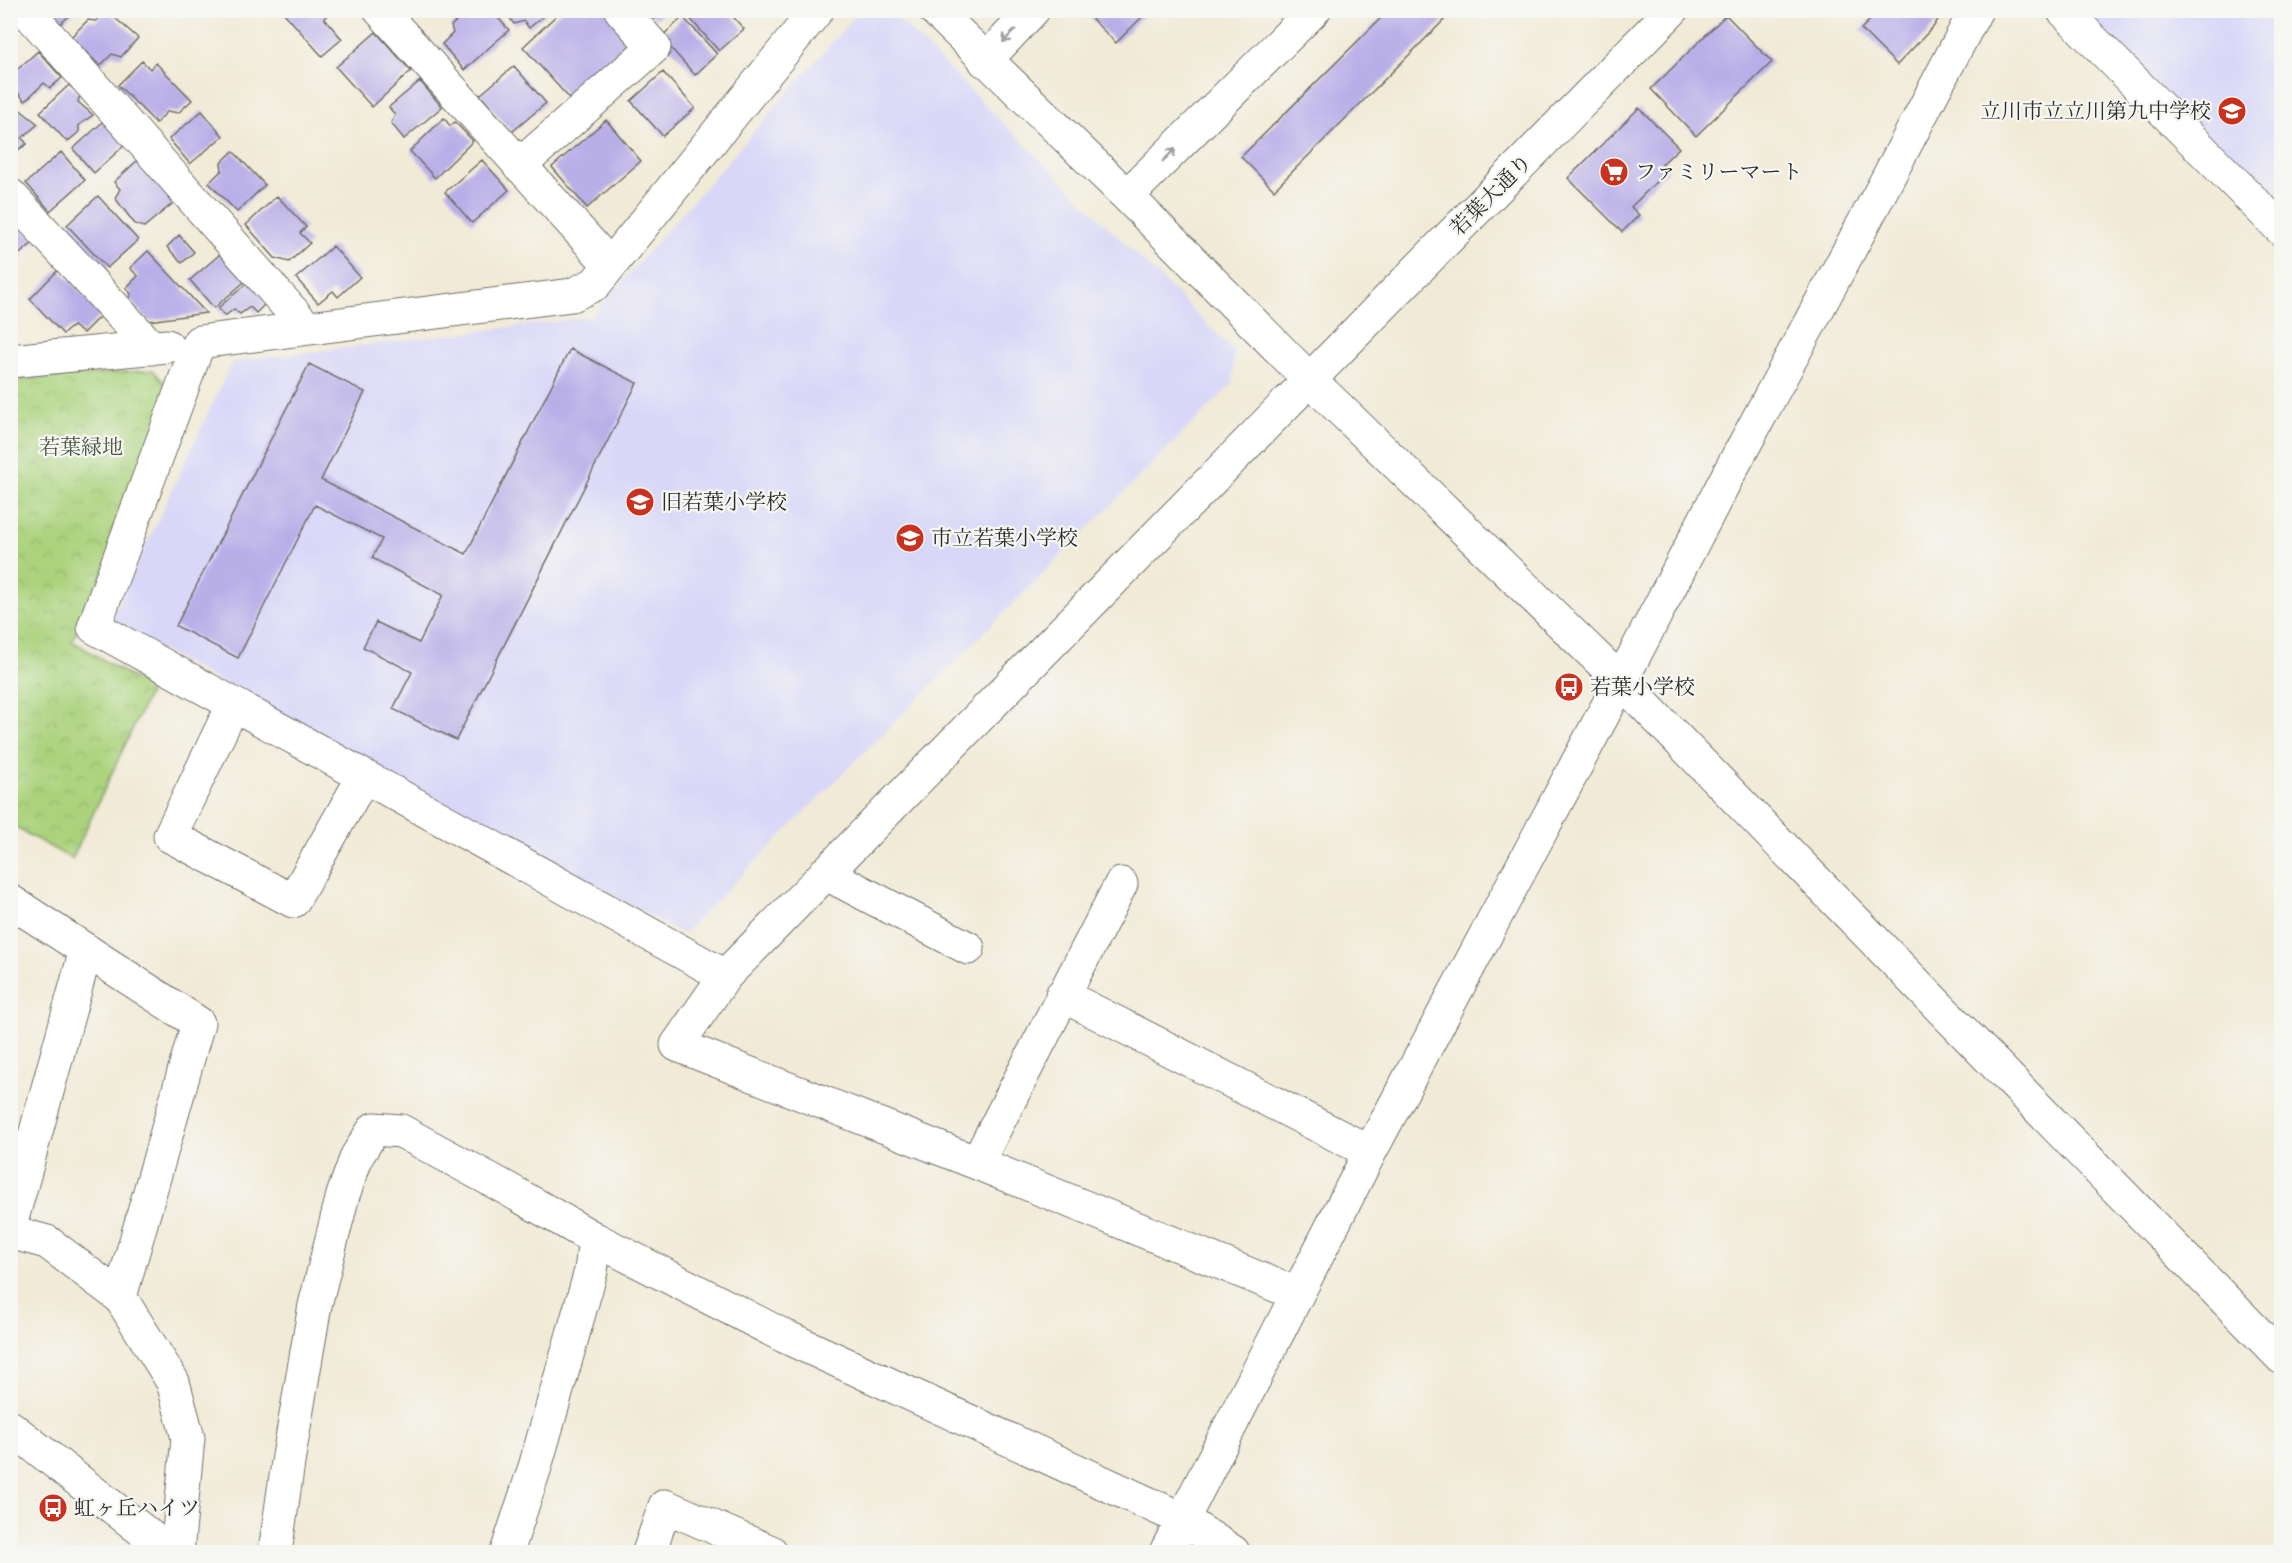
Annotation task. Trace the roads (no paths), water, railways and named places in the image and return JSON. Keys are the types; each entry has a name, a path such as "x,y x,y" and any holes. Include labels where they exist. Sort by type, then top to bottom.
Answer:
{"street":[{"path":"26,10 307,328"},
{"path":"380,10 610,265"},
{"path":"519,166 654,47 621,10"},
{"path":"10,361 152,348 572,295 595,285 817,10"},
{"path":"935,10 1621,681 2282,1358"},
{"path":"985,61 1034,10"},
{"path":"1127,196 1314,10"},
{"name":"若葉大通り","path":"977,1163 677,1045 725,976 1672,10"},
{"path":"1166,1552 1370,1152 1976,10"},
{"path":"2062,10 2282,230"},
{"path":"10,195 152,348"},
{"path":"199,342 94,627 725,976"},
{"path":"233,705 170,836 293,901 364,776"},
{"path":"825,873 968,948"},
{"path":"1121,884 977,1163 1297,1294"},
{"path":"10,901 198,1023 120,1297"},
{"path":"10,1226 86,950"},
{"path":"1062,995 1370,1152"},
{"path":"275,1552 315,1305 343,1195 357,1156 374,1129 401,1131 504,1186 595,1239 826,1356 1182,1519 1233,1552"},
{"path":"10,1232 46,1242 120,1297 173,1382 188,1438 177,1552"},
{"path":"507,1552 535,1467 591,1271 595,1239"},
{"path":"10,1427 170,1552"},
{"path":"649,1552 665,1506 771,1552"}],"place":[{"name":"立川市立立川第九中学校","path":"2232,111"},
{"name":"ファミリーマート","path":"1614,172"},
{"name":"旧若葉小学校","path":"640,502"},
{"name":"市立若葉小学校","path":"910,538"},
{"name":"若葉小学校","path":"1569,687"},
{"name":"虹ヶ丘ハイツ","path":"53,1508"}],"park label":[{"name":"若葉緑地","path":"81,447"}]}
